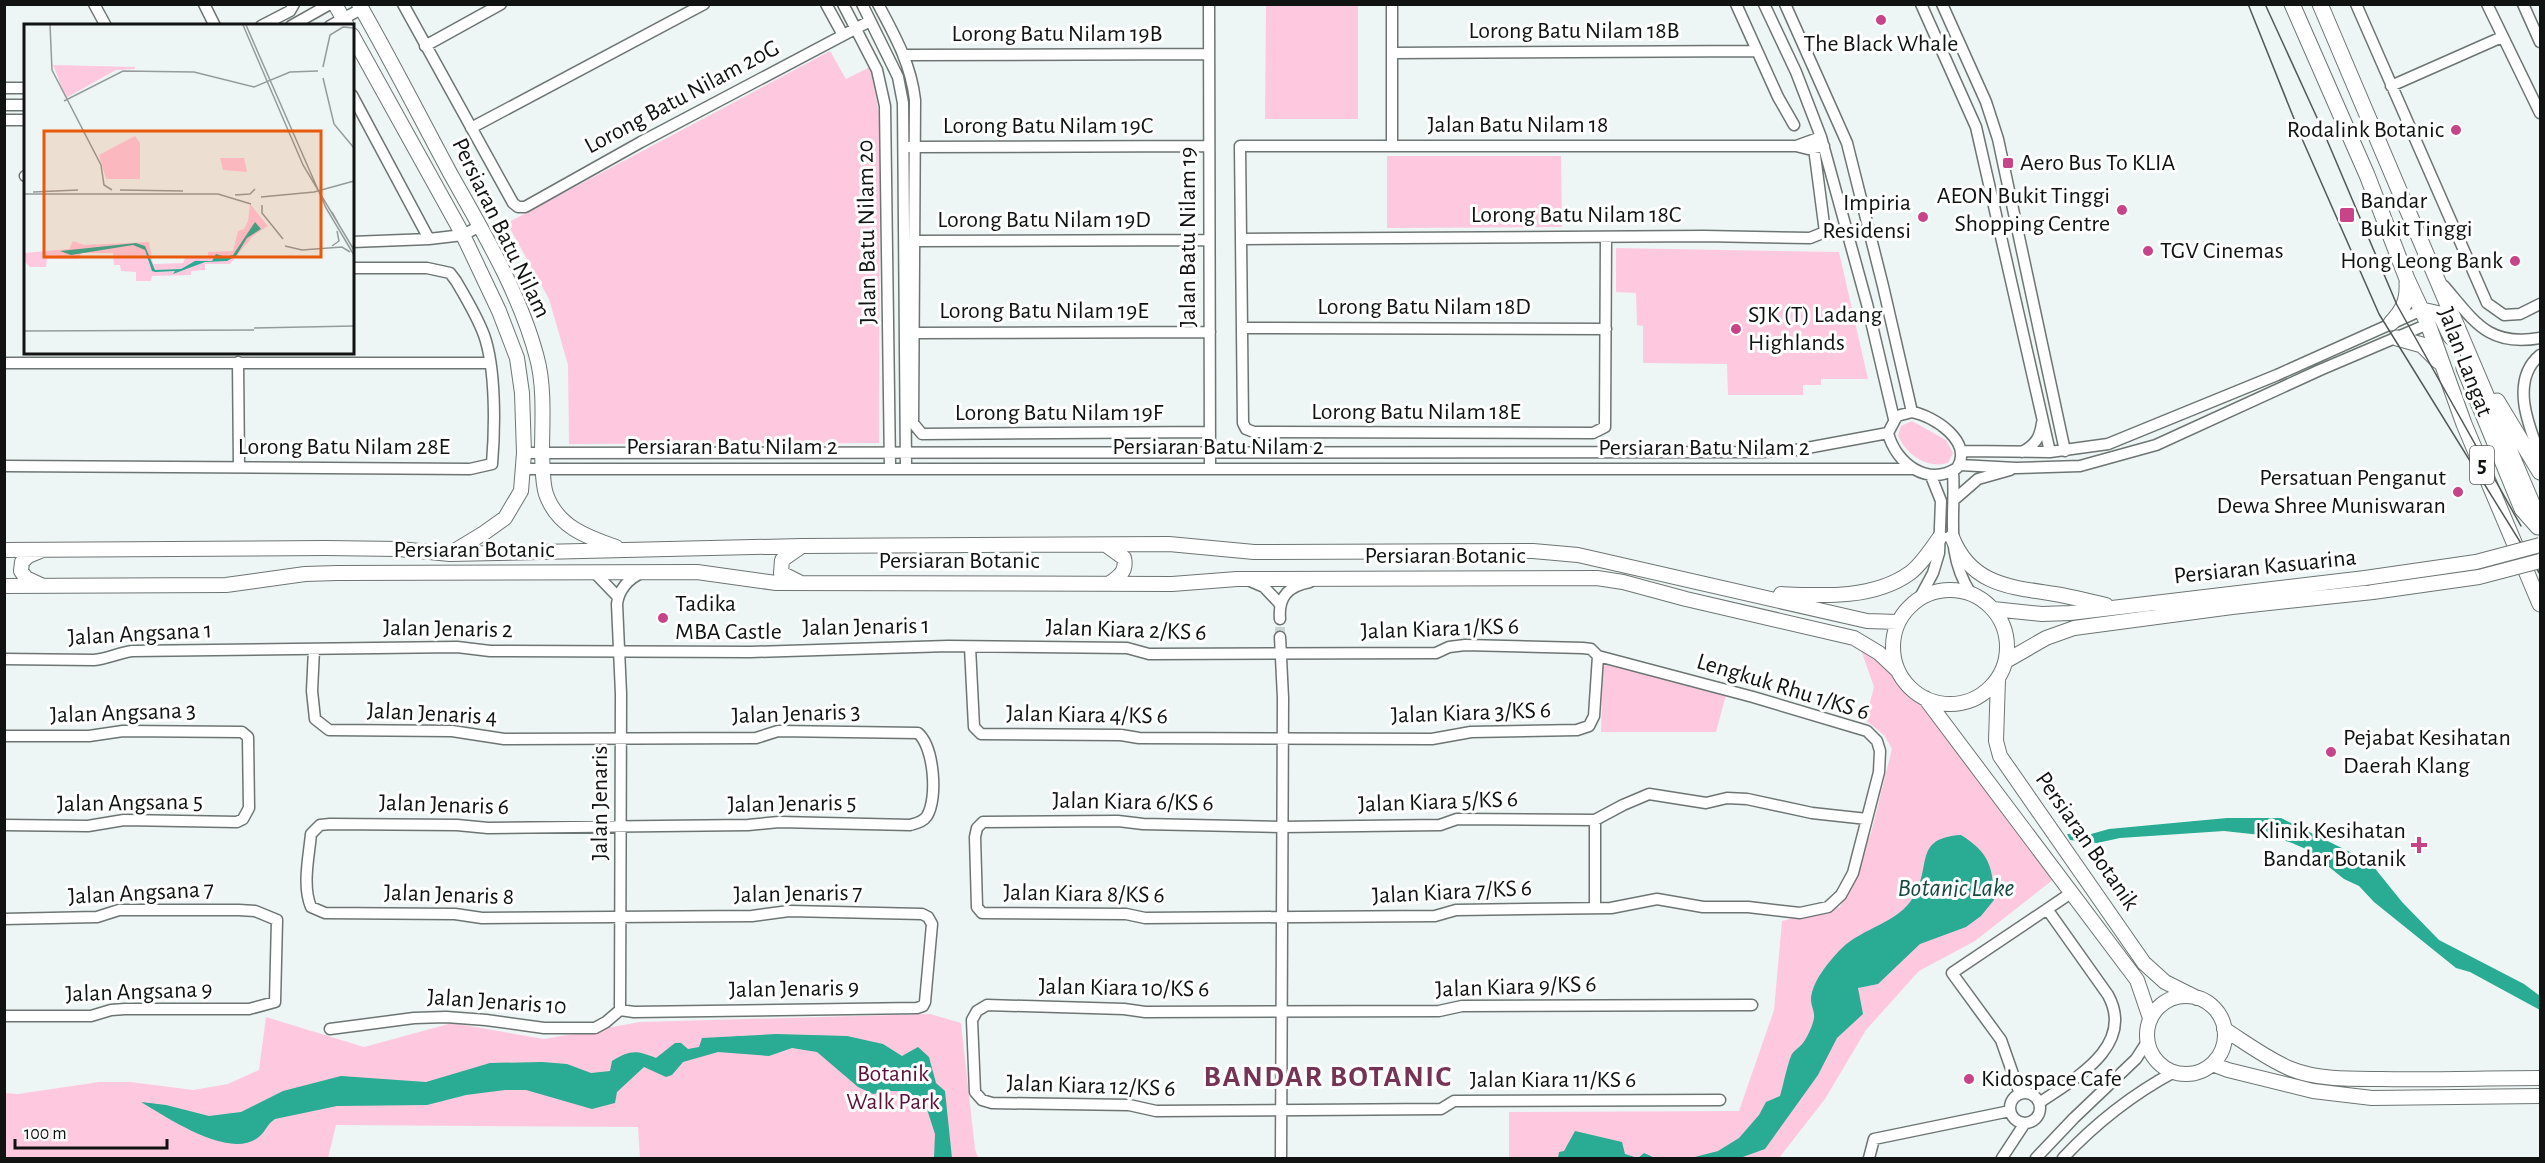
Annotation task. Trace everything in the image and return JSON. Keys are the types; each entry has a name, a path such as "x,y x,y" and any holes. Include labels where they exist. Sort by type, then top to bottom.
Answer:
{"highway":[{"name":"Jalan Langat","path":"2292,4 2367,176 2407,279 2428,315 2442,365 2464,424 2541,604"},
{"name":"Jalan Langat","path":"2320,4 2541,522"},
{"name":"5","path":"2398,186 2403,218 2434,294 2428,315 2446,322 2522,509 2541,530"},
{"path":"2391,323 2408,296 2407,279"},
{"path":"2397,338 2422,345 2442,365"},
{"path":"2480,380 2496,398 2541,472"}],"main road":[{"path":"335,4 345,22"},
{"name":"Persiaran Batu Nilam","path":"360,7 480,226 523,314 538,360 541,387 542,453 547,496 564,522 587,538 626,550"},
{"name":"Persiaran Batu Nilam","path":"354,39 463,235 499,311 517,358 522,393 524,453 521,491 505,518 450,554"},
{"path":"1749,593 1843,594 1889,585 1910,573 1946,537 1974,570 2004,586 2113,607"},
{"name":"Persiaran Botanic","path":"4,550 326,548 399,549 450,554 802,546 1168,544 1254,552 1553,552 1605,561 1868,621 1898,622"},
{"name":"Persiaran Kasuarina","path":"1993,609 2042,614 2070,614 2476,562 2541,544"},
{"path":"1106,545 1124,558 1126,565 1123,572 1109,584"},
{"path":"801,583 781,573 780,566 782,560 802,546"},
{"path":"43,586 26,578 21,571 22,562 28,556 44,550"},
{"name":"Persiaran Kasuarina","path":"2006,661 2046,638 2074,628 2479,578 2541,561"},
{"name":"Persiaran Botanic","path":"4,586 226,585 305,574 337,573 697,572 776,583 1172,584 1237,579 1597,578 1623,582 1854,638 1879,653 1897,670"},
{"path":"1944,590 1971,594 1993,609 2003,624 2007,642 2006,661 1998,679 1987,691 1957,704 1925,699 1909,687 1897,670 1893,654 1893,638 1898,622 1910,605 1919,599 1944,590"},
{"name":"Persiaran Botanik","path":"1998,679 1996,741 2000,756 2144,963 2164,982 2197,998"},
{"name":"Persiaran Botanik","path":"1925,699 2137,980 2150,1018"},
{"path":"2175,998 2197,998 2215,1010 2224,1029 2224,1041 2220,1054 2212,1064 2194,1073 2174,1072 2152,1055 2147,1042 2150,1018 2156,1009 2175,998"},
{"path":"2224,1029 2266,1057 2310,1075 2355,1079 2413,1080 2541,1077"},
{"path":"2212,1064 2313,1091 2372,1098 2541,1096"}],"street":[{"path":"94,4 105,24"},
{"path":"204,4 214,24"},
{"path":"265,24 290,11 294,4"},
{"path":"295,24 330,4"},
{"path":"403,4 471,128 704,4"},
{"path":"425,46 501,4"},
{"path":"826,4 843,35"},
{"name":"Jalan Batu Nilam 20","path":"843,4 878,70 884,91 888,147 890,468"},
{"name":"Jalan Batu Nilam 20","path":"862,4 898,77 903,103 906,468"},
{"path":"878,4 905,55 914,89 914,333"},
{"name":"Jalan Batu Nilam 19","path":"1209,4 1210,468"},
{"path":"1392,4 1392,146"},
{"path":"1736,4 1756,51 1794,125"},
{"path":"1764,4 1796,72 1819,144 1867,304 1894,419"},
{"path":"1785,4 1847,143 1912,412"},
{"path":"1920,4 1977,127 2050,452"},
{"path":"1942,4 1986,102 1998,139 2066,451"},
{"path":"2356,4 2487,303 2504,315 2520,314 2541,304"},
{"path":"2487,4 2541,114"},
{"path":"2523,4 2536,20 2541,42"},
{"path":"345,22 360,7"},
{"name":"Lorong Batu Nilam 20G","path":"471,128 513,203 518,207 525,207 640,142 870,21"},
{"path":"2391,86 2502,37"},
{"name":"Lorong Batu Nilam 18B","path":"1392,53 1756,51"},
{"name":"Lorong Batu Nilam 19B","path":"905,55 1209,54"},
{"path":"4,88 24,88"},
{"path":"354,99 429,239"},
{"path":"4,113 15,105"},
{"path":"4,120 24,120"},
{"path":"1980,142 1998,139"},
{"name":"Jalan Batu Nilam 18","path":"1241,239 1240,146 1796,146 1819,144"},
{"name":"Lorong Batu Nilam 18C","path":"1241,239 1810,238 1825,232 1819,144"},
{"name":"Lorong Batu Nilam 19C","path":"888,147 1209,146"},
{"path":"354,242 429,239 463,235 480,226"},
{"path":"1606,237 1606,329"},
{"path":"1241,239 1242,328"},
{"name":"Lorong Batu Nilam 19D","path":"914,241 1209,240"},
{"name":"Lorong Batu Nilam 28E","path":"4,466 470,469 492,464 494,416 490,363 484,336 456,281 450,273 442,270 354,268"},
{"path":"2433,268 2443,285 2472,319 2490,334 2507,340 2541,338"},
{"path":"2019,315 2035,312"},
{"path":"1962,451 2050,452 2108,444 2277,375 2391,323 2428,315"},
{"path":"1919,599 1936,566 1946,537 1955,499 1956,468 1962,451 1959,443 1950,433 1925,415 1912,412 1901,413 1894,419 1888,434 1899,457 1913,469 1931,476 1956,468 2080,466 2156,445 2320,370 2397,338 2428,315"},
{"name":"Lorong Batu Nilam 18D","path":"1242,328 1606,329"},
{"name":"Lorong Batu Nilam 18E","path":"1242,328 1243,423 1246,429 1254,432 1593,434 1605,427 1606,329"},
{"name":"Lorong Batu Nilam 19E","path":"914,333 1210,332"},
{"name":"Lorong Batu Nilam 19F","path":"914,333 913,423 922,434 1210,432"},
{"path":"2541,355 2532,362 2524,390 2524,408 2541,455"},
{"path":"4,363 86,358 238,362 490,363"},
{"path":"238,362 239,468"},
{"path":"2021,452 2033,447 2040,435 2043,420"},
{"name":"Persiaran Batu Nilam 2","path":"524,453 1796,450 1888,434"},
{"path":"1638,452 1638,468"},
{"path":"1955,499 1978,479 2016,468"},
{"name":"Persiaran Batu Nilam 2","path":"524,469 1913,469"},
{"path":"1931,476 1941,501 1946,537 1971,594"},
{"path":"594,572 618,597 631,579 643,572"},
{"path":"1237,579 1254,582 1264,587 1280,604"},
{"path":"1280,619 1280,604 1288,590 1303,584 1328,579"},
{"name":"Jalan Jenaris","path":"618,597 621,737 620,1010"},
{"path":"1280,637 1283,738 1281,1158"},
{"name":"Jalan Kiara 1/KS 6","path":"1280,654 1436,653 1466,645 1583,648 1591,649 1598,656"},
{"name":"Jalan Jenaris 2","path":"277,650 456,647 490,651 619,651"},
{"name":"Jalan Jenaris 1","path":"619,651 751,652 970,647"},
{"name":"Jalan Kiara 2/KS 6","path":"970,647 1127,648 1149,654 1280,654"},
{"name":"Jalan Kiara 4/KS 6","path":"970,647 974,727 981,734 1121,735 1139,738 1283,738"},
{"name":"Jalan Jenaris 4","path":"314,649 312,691 315,719 329,730 452,731 504,739 621,737"},
{"name":"Jalan Angsana 1","path":"4,658 94,660 107,659 118,653 132,651 277,650"},
{"name":"Jalan Kiara 3/KS 6","path":"1283,738 1432,739 1471,732 1583,729 1588,726 1594,716 1598,656"},
{"name":"Lengkuk Rhu 1/KS 6","path":"1598,656 1753,697 1867,731 1877,741 1880,751 1879,772 1853,873 1841,895 1828,907 1800,913 1748,907 1703,907 1657,899 1625,906"},
{"name":"Jalan Angsana 3","path":"4,736 89,736 123,731 242,732 248,737 249,808"},
{"name":"Jalan Jenaris 3","path":"621,737 756,738 778,731 918,733 925,739 931,755 933,783"},
{"name":"Jalan Jenaris 5","path":"620,828 748,825 779,822 910,825 926,817 933,783"},
{"path":"1595,908 1595,820 1649,794 1706,803 1726,798 1747,799 1812,813 1867,819"},
{"name":"Jalan Angsana 5","path":"4,825 88,826 124,820 237,822 243,819 249,808"},
{"name":"Jalan Kiara 5/KS 6","path":"1282,827 1440,825 1457,819 1595,820"},
{"name":"Jalan Kiara 6/KS 6","path":"983,822 1118,821 1282,827"},
{"name":"Jalan Kiara 8/KS 6","path":"983,822 977,828 975,837 977,907 982,913 1126,914 1145,918 1282,917"},
{"name":"Jalan Jenaris 6","path":"307,873 311,834 320,825 620,828"},
{"name":"Jalan Jenaris 8","path":"307,873 308,900 311,907 325,913 456,914 482,918 621,917"},
{"path":"2020,1094 2001,1040 1952,973 2071,893"},
{"name":"Jalan Kiara 7/KS 6","path":"1282,917 1435,916 1456,910 1625,906"},
{"path":"2039,1103 2078,1076 2103,1051 2111,1042 2116,1019 2114,1007 2108,995 2047,909"},
{"name":"Jalan Angsana 7","path":"4,919 96,917 119,910 255,911 276,920 275,1002"},
{"name":"Jalan Jenaris 7","path":"621,917 752,916 789,911 922,914 928,917 932,924 930,962"},
{"name":"Jalan Jenaris 9","path":"620,1010 634,1012 917,1008 923,1006 925,1002 930,962"},
{"name":"Jalan Angsana 9","path":"4,1016 91,1016 111,1010 125,1009 249,1010 275,1002"},
{"name":"Jalan Kiara 10/KS 6","path":"972,1020 977,1011 987,1005 1124,1009 1145,1012 1281,1010"},
{"name":"Jalan Kiara 9/KS 6","path":"1281,1010 1438,1011 1462,1006 1752,1005"},
{"name":"Jalan Jenaris 10","path":"330,1029 414,1018 446,1017 544,1028 595,1028 620,1010"},
{"name":"Jalan Kiara 12/KS 6","path":"972,1020 975,1092 982,1100 992,1103 1129,1105 1156,1111 1281,1108"},
{"path":"2036,1158 2136,1059 2147,1042"},
{"path":"2063,1158 2088,1132 2150,1084 2174,1072"},
{"path":"2002,1158 2025,1124 2036,1119 2040,1110 2039,1103 2030,1094 2020,1094 2013,1100 2010,1111 2013,1118 2025,1124"},
{"name":"Jalan Kiara 11/KS 6","path":"1281,1108 1441,1108 1454,1101 1720,1100"},
{"path":"1869,1158 1874,1139 2010,1111"}],"green space":[{"path":"1266,5 1358,5 1358,119 1265,119"},
{"path":"830,51 846,79 870,67 880,117 879,443 569,444 568,365 549,299 507,223"},
{"path":"1387,156 1561,156 1562,227 1387,228"},
{"path":"1616,248 1839,252 1868,379 1821,379 1821,385 1803,385 1803,395 1728,395 1727,364 1643,363 1643,326 1637,325 1636,293 1616,292"},
{"path":"1912,421 1946,440 1953,453 1948,463 1925,462 1906,449 1898,435 1901,426"},
{"path":"1860,647 1895,671 2054,879 1975,941 1919,971 1866,1030 1825,1099 1779,1158 1509,1158 1509,1112 1739,1111 1774,1010 1782,921 1840,907 1871,833 1892,749 1884,735 1865,720 1874,687"},
{"path":"1610,662 1726,695 1716,732 1601,732 1603,667"},
{"name":"Botanik Walk Park","path":"930,1014 961,1023 975,1149 978,1158 640,1158 638,1127 336,1125 328,1158 5,1158 5,1093 18,1094 99,1082 131,1082 193,1090 228,1084 259,1070 266,1017 364,1047 452,1023 544,1039 640,1022"}],"water":[{"path":"2227,818 2281,818 2360,857 2373,866 2402,902 2439,940 2524,984 2540,996 2540,1010 2470,972 2456,968 2374,902 2359,886 2344,879 2308,850 2292,843 2270,836 2224,831 2120,838 2097,843 2070,840 2067,834 2091,834 2109,829"},
{"name":"Botanic Lake","path":"1961,835 1984,855 1991,870 1994,900 1981,916 1966,927 1920,944 1878,984 1858,988 1863,1014 1837,1038 1818,1075 1765,1149 1740,1158 1691,1158 1718,1151 1739,1138 1759,1115 1766,1102 1780,1096 1791,1056 1805,1041 1810,1031 1814,1016 1812,993 1822,973 1836,954 1850,942 1890,919 1907,905 1919,885 1926,855 1936,842 1946,837"},
{"path":"776,1034 847,1036 883,1044 902,1056 918,1047 929,1057 936,1083 945,1091 952,1158 934,1158 935,1134 924,1100 904,1091 873,1094 858,1087 817,1052 792,1048 769,1056 718,1052 683,1062 672,1075 666,1077 644,1067 617,1092 615,1103 592,1109 526,1090 466,1095 427,1105 337,1106 275,1119 260,1136 248,1143 233,1144 216,1141 182,1126 141,1102 166,1105 209,1116 241,1112 283,1091 341,1076 426,1082 490,1063 542,1062 567,1064 591,1073 610,1071 612,1061 629,1053 656,1058 675,1043 681,1043 688,1049 699,1047 702,1038"},
{"path":"1575,1131 1622,1142 1625,1154 1638,1158 1558,1158 1559,1152 1564,1151"},
{"path":"1644,1153 1655,1158 1638,1158"}],"tunnel":[{"path":"1280,619 1280,637"}],"tram line":[{"path":"2248,4 2303,141 2379,314 2540,574"},
{"path":"2265,4 2324,133 2397,305 2521,526"}],"place":[{"name":"The Black Whale","path":"1881,20"},
{"name":"Rodalink Botanic","path":"2456,130"},
{"name":"Aero Bus To KLIA","path":"2008,163"},
{"name":"AEON Bukit Tinggi Shopping Centre","path":"2122,210"},
{"name":"Bandar Bukit Tinggi","path":"2347,215"},
{"name":"Impiria Residensi","path":"1923,217"},
{"name":"TGV Cinemas","path":"2148,251"},
{"name":"Hong Leong Bank","path":"2515,261"},
{"name":"SJK (T) Ladang Highlands","path":"1736,329"},
{"name":"Persatuan Penganut Dewa Shree Muniswaran","path":"2458,492"},
{"name":"Tadika MBA Castle","path":"663,618"},
{"name":"Pejabat Kesihatan Daerah Klang","path":"2331,752"},
{"name":"Klinik Kesihatan Bandar Botanik","path":"2419,845"},
{"name":"Kidospace Cafe","path":"1969,1079"}],"district":[{"name":"BANDAR BOTANIC","path":"1328,1077"}]}
